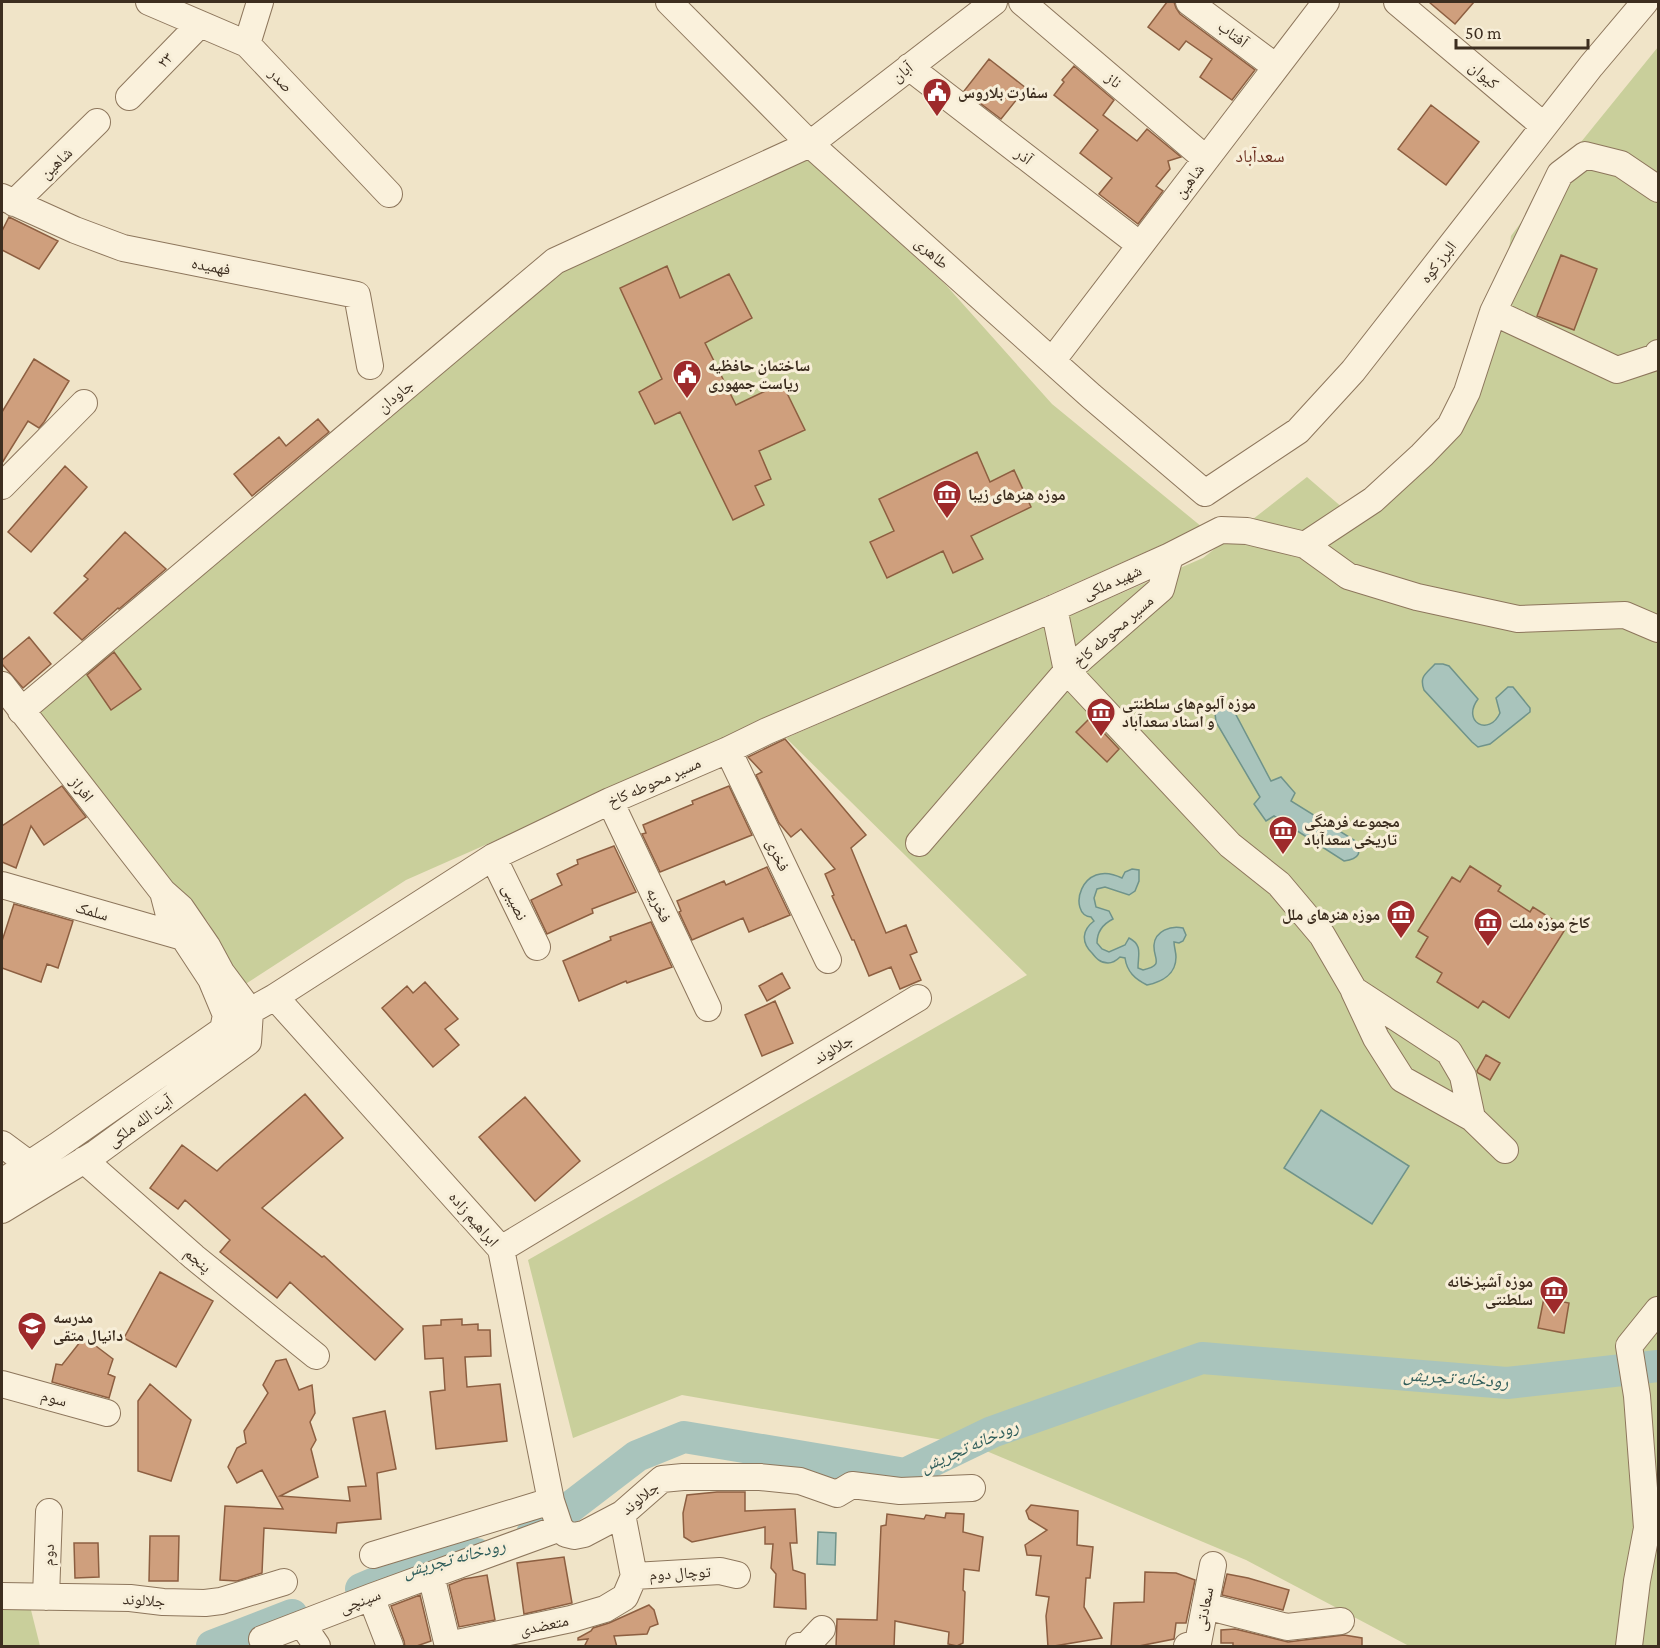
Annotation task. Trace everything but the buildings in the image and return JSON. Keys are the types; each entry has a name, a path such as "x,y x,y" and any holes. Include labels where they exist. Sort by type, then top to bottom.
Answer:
{"street":[{"name":"صدر","path":"149,2 247,45 389,194"},
{"path":"247,45 260,2"},
{"name":"طاهری","path":"669,2 810,144 1052,361 1205,493"},
{"name":"آبان","path":"810,144 994,2"},
{"name":"ناز","path":"1022,2 1206,159"},
{"name":"آفتاب","path":"1189,2 1276,67"},
{"name":"شاهین","path":"1052,361 1326,2"},
{"name":"کیوان","path":"1399,2 1544,126"},
{"name":"البرز کوه","path":"1205,493 1298,431 1353,371 1591,66 1645,2"},
{"name":"۲۳","path":"129,97 200,24"},
{"name":"آذر","path":"909,67 1140,245"},
{"name":"شاهین","path":"8,200 97,122"},
{"name":"جاودان","path":"21,711 555,261 810,144"},
{"path":"1305,545 1373,500 1450,426 1467,392 1493,312 1560,174 1585,154 1621,164 1659,189"},
{"name":"فهمیده","path":"8,200 75,230 123,248 357,295 370,366"},
{"path":"1493,312 1617,370 1656,357 1659,353"},
{"path":"2,486 84,404"},
{"path":"1205,493 1213,535"},
{"path":"1170,556 1221,530 1246,531 1305,545 1348,576 1417,597 1518,620 1625,615 1659,629"},
{"name":"شهید ملکی","path":"1054,608 1170,556"},
{"name":"مسیر محوطه کاخ","path":"919,843 1067,671 1161,589 1170,556"},
{"path":"1054,608 1067,671 1230,845 1279,884 1322,935 1354,990 1376,1038 1402,1079 1472,1118 1505,1150"},
{"name":"مسیر محوطه کاخ","path":"275,996 493,856 767,731 1054,608"},
{"name":"افراز","path":"2,685 163,892 181,908 207,946 221,972 250,1011"},
{"name":"فخری","path":"728,750 828,960"},
{"name":"فخریه","path":"610,801 708,1008"},
{"name":"نصیبی","path":"493,856 537,947"},
{"name":"سلمک","path":"3,890 183,937"},
{"name":"افراز","path":"163,892 169,915 211,980 226,1016 223,1030"},
{"path":"1354,990 1449,1052 1463,1076 1472,1118"},
{"name":"آیت الله ملکی","path":"2,1182 275,996"},
{"name":"ابراهیم زاده","path":"275,996 501,1249 551,1501"},
{"name":"جلالوند","path":"501,1249 918,998"},
{"name":"آیت الله ملکی","path":"2,1210 96,1154 248,1042 250,1011"},
{"path":"2,1144 29,1164"},
{"name":"پنجم","path":"84,1160 194,1257 316,1356"},
{"path":"1629,1647 1637,1581 1653,1526 1646,1411 1629,1346 1659,1310"},
{"name":"سوم","path":"2,1384 107,1413"},
{"name":"جلالوند","path":"560,1528 566,1534 574,1536 584,1534 622,1514 662,1479 760,1477 800,1481 837,1494 852,1485 900,1491 972,1488"},
{"path":"373,1555 551,1501 560,1528"},
{"name":"دوم","path":"46,1597 49,1512"},
{"path":"622,1514 634,1576"},
{"name":"سپنچی","path":"262,1639 560,1528"},
{"name":"سعادتی","path":"1187,1647 1198,1643 1213,1565"},
{"name":"توچال دوم","path":"605,1609 625,1597 634,1576 720,1571 737,1575"},
{"name":"متعضدی","path":"431,1575 448,1646 571,1619 605,1609"},
{"name":"جلالوند","path":"2,1596 130,1598 206,1604 284,1582"},
{"path":"371,1597 390,1647"},
{"path":"1205,1606 1286,1637 1341,1622"},
{"path":"302,1624 317,1647"},
{"path":"799,1647 808,1644 822,1629"}],"green space":[{"name":"مجموعه فرهنگی تاریخی سعدآباد","path":"1658,47 1658,1646 1409,1646 1246,1560 972,1445 682,1395 573,1438 528,1260 1027,975 786,738 1203,558 1307,477 1344,509 1427,459 1497,326 1511,236 1581,142"},
{"path":"807,159 945,284 1052,404 1202,527 406,880 244,985 208,922 132,837 36,715 125,636 349,453 559,271"},
{"path":"2,1606 30,1606 40,1646 2,1646"}],"water":[{"path":"1435,664 1449,666 1478,699 1473,714 1478,724 1490,724 1495,720 1500,713 1496,698 1508,687 1513,687 1530,708 1530,712 1490,744 1478,747 1424,690 1423,678"},
{"path":"1223,705 1235,713 1271,781 1281,777 1295,793 1291,801 1354,840 1359,852 1356,857 1344,861 1274,816 1266,821 1254,804 1260,797 1216,722 1215,713"},
{"path":"1132,869 1139,870 1139,881 1135,891 1129,895 1105,887 1097,889 1094,898 1096,907 1109,911 1113,919 1101,929 1097,943 1109,952 1125,945 1129,938 1138,947 1138,968 1143,970 1156,964 1154,945 1160,933 1169,928 1178,927 1183,928 1186,935 1183,941 1174,942 1176,957 1171,973 1158,982 1147,985 1132,974 1125,958 1120,957 1115,961 1105,963 1088,949 1084,936 1087,928 1094,921 1084,914 1080,907 1079,898 1087,881 1096,875 1108,874 1122,878 1125,872"},
{"path":"1321,1110 1409,1166 1372,1224 1284,1168"},
{"path":"818,1532 836,1533 835,1565 817,1564"}],"waterway":[{"name":"رودخانه تجریش","path":"532,1534 637,1456 684,1437 905,1474 992,1432 1202,1358 1507,1383 1658,1366"},
{"name":"رودخانه تجریش","path":"361,1589 427,1561 477,1554"},
{"name":"رودخانه تجریش","path":"212,1646 292,1615"}],"place":[{"name":"سفارت بلاروس","path":"937,118"},
{"name":"ساختمان حافظیه ریاست جمهوری","path":"687,400"},
{"name":"موزه هنرهای زیبا","path":"947,520"},
{"name":"موزه آلبوم‌های سلطنتی و اسناد سعدآباد","path":"1101,738"},
{"name":"مجموعه فرهنگی تاریخی سعدآباد","path":"1283,856"},
{"name":"موزه هنرهای ملل","path":"1401,940"},
{"name":"کاخ موزه ملت","path":"1488,948"},
{"name":"موزه آشپزخانه سلطنتی","path":"1554,1316"},
{"name":"مدرسه دانیال متقی","path":"32,1352"}],"district":[{"name":"سعدآباد","path":"1260,156"}]}
